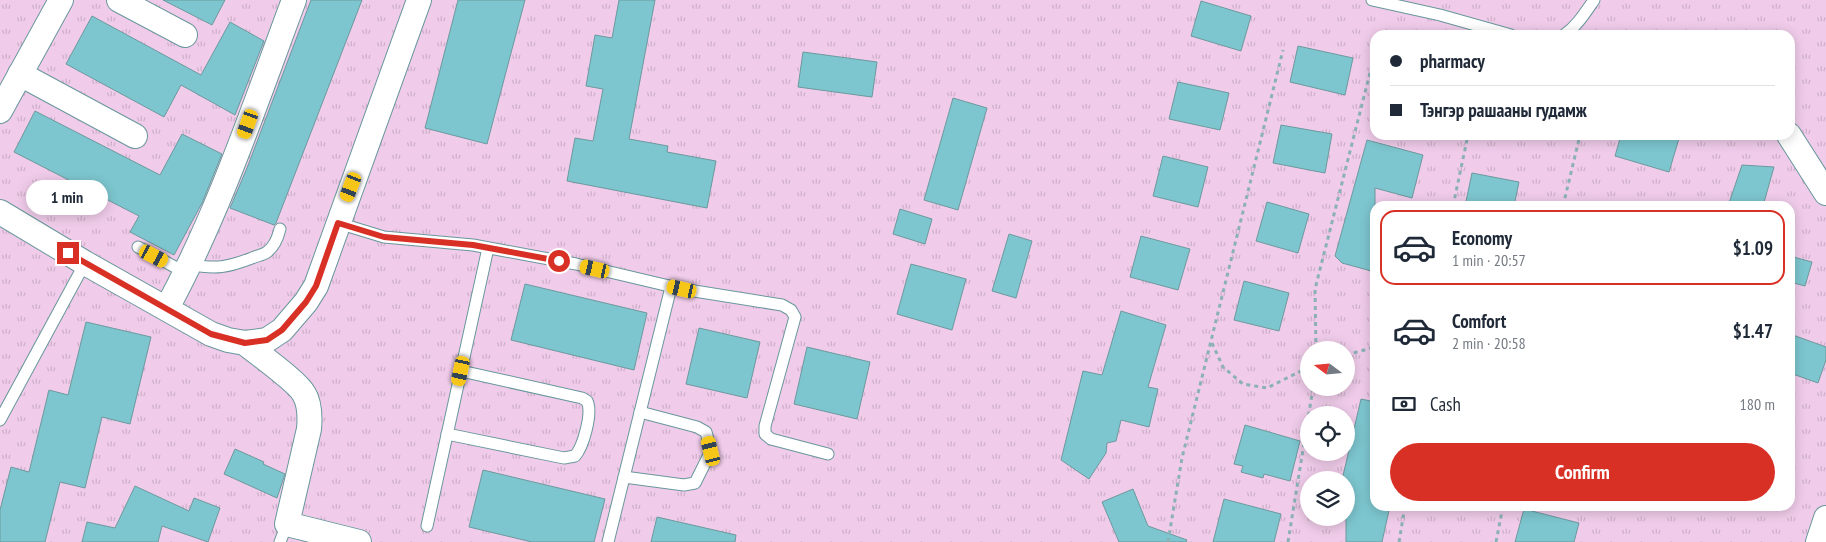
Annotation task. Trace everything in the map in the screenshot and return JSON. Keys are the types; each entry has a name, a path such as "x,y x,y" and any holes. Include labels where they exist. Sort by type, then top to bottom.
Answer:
{"street":[{"path":"0,111 62,0"},
{"path":"120,0 185,35"},
{"path":"167,308 188,268 222,194 294,0"},
{"path":"0,212 85,264 211,334 245,343 267,340 282,330 306,302 316,286 419,0"},
{"path":"20,74 135,136"},
{"path":"1792,140 1826,193"},
{"path":"245,343 294,383 304,394 310,414 310,429 283,533 359,542"},
{"path":"1818,542 1826,518"}],"lane":[{"path":"1372,0 1440,15 1493,30"},
{"path":"1571,30 1584,16 1594,0"},
{"path":"338,223 384,237 473,245 576,264 671,287 782,305 791,310 795,317 764,426 765,434 771,439 828,454"},
{"path":"138,247 188,268 222,268 249,260 266,252 277,239 280,229"},
{"path":"427,526 488,248"},
{"path":"0,420 85,264"},
{"path":"608,542 671,287"},
{"path":"447,434 564,458 575,456 581,449 590,411 587,401 582,398 461,371"},
{"path":"624,477 684,485 695,483 711,451 706,432 697,427 640,412"}],"path":[{"path":"1168,542 1182,458 1283,50"},
{"path":"1316,341 1315,289 1370,72"},
{"path":"1453,201 1467,140"},
{"path":"1565,201 1579,140"},
{"path":"1211,343 1224,368 1243,384 1267,388 1300,372"},
{"path":"1355,352 1370,348"},
{"path":"1288,542 1311,396"},
{"path":"1399,542 1404,511"},
{"path":"1496,542 1502,511"}],"green space":[{"path":"0,0 1826,0 1826,542 0,542"}],"building":[{"path":"163,0 225,0 212,25"},
{"path":"311,0 362,0 274,225 230,208"},
{"path":"458,0 525,0 487,144 425,128"},
{"path":"619,0 655,0 629,139 668,146 667,152 716,161 707,208 567,181 575,138 593,141 603,89 586,86 595,35 612,38"},
{"path":"1201,1 1251,16 1241,51 1191,36"},
{"path":"92,16 201,75 230,22 264,41 235,115 181,85 164,117 66,64"},
{"path":"1298,46 1353,58 1345,95 1290,82"},
{"path":"803,52 877,62 872,97 798,87"},
{"path":"1178,82 1229,93 1220,130 1169,119"},
{"path":"953,98 987,108 958,210 924,200"},
{"path":"35,111 160,175 182,134 222,154 202,203 174,255 130,232 139,216 14,152"},
{"path":"1281,125 1332,134 1325,173 1273,163"},
{"path":"1367,140 1423,155 1412,198 1375,188 1375,201 1370,201 1370,271 1342,263 1335,256"},
{"path":"1620,140 1679,140 1669,172 1615,156"},
{"path":"1163,156 1208,167 1198,207 1153,196"},
{"path":"1742,165 1774,167 1764,201 1730,201"},
{"path":"1472,173 1519,182 1515,201 1466,201"},
{"path":"1267,202 1309,214 1298,253 1256,241"},
{"path":"900,209 932,219 925,244 893,234"},
{"path":"1009,234 1032,241 1016,298 992,291"},
{"path":"1141,236 1190,249 1178,290 1130,277"},
{"path":"1795,257 1812,262 1805,286 1795,283"},
{"path":"911,264 966,279 952,330 897,314"},
{"path":"1244,281 1289,293 1279,331 1234,320"},
{"path":"525,284 647,313 634,370 511,340"},
{"path":"1121,311 1166,325 1148,387 1158,389 1149,427 1121,420 1116,441 1107,443 1106,453 1089,479 1061,460 1083,371 1102,375"},
{"path":"86,322 151,337 130,424 102,417 85,488 60,482 45,542 0,542 0,510 11,467 29,472 49,390 68,395"},
{"path":"699,328 760,342 747,398 686,384"},
{"path":"1795,336 1826,347 1826,360 1818,383 1795,375"},
{"path":"807,347 870,362 857,419 794,404"},
{"path":"1361,399 1370,401 1370,511 1389,511 1382,542 1346,542 1346,526 1355,526 1355,471 1344,471 1346,461 1355,461 1355,425"},
{"path":"1245,425 1300,441 1290,481 1264,474 1263,478 1241,472 1243,466 1234,464"},
{"path":"235,449 285,474 277,498 224,474"},
{"path":"483,470 605,499 594,542 532,542 469,527"},
{"path":"135,486 189,511 194,498 220,508 208,542 162,526 158,542 82,542 87,522 115,528"},
{"path":"1133,489 1148,526 1187,540 1186,542 1119,542 1102,502"},
{"path":"1224,499 1281,514 1274,542 1213,542"},
{"path":"1523,511 1532,511 1579,523 1574,542 1515,542"},
{"path":"657,517 736,535 735,542 651,542"}],"route":[{"path":"68,253 211,334 245,343 267,340 282,330 306,302 316,286 338,223 384,237 473,245 559,261"}]}
